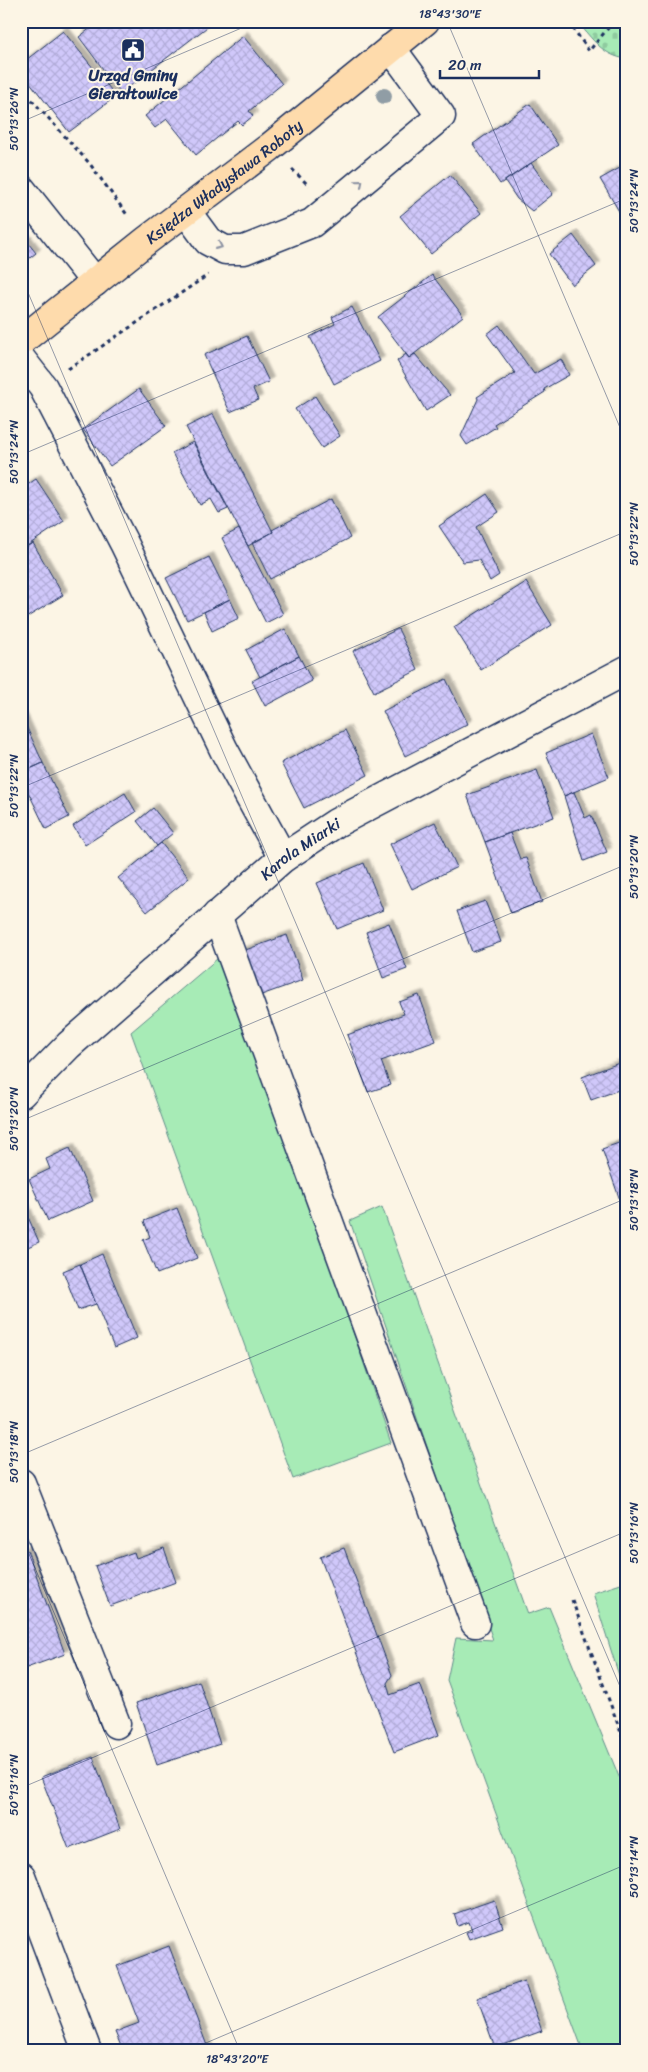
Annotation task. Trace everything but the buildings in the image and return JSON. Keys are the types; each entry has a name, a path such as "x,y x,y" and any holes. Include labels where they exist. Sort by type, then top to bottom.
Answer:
{"main road":[{"name":"Księdza Władysława Roboty","path":"21,341 146,241 270,147 425,21"}],"street":[{"path":"186,211 208,241 225,250 244,250 312,223 331,208 441,116 392,48"},
{"path":"21,189 95,282"},
{"path":"21,359 43,387 124,543 224,750 283,858"},
{"name":"Karola Miarki","path":"21,1094 69,1045 283,858 336,823 627,670"},
{"path":"217,915 475,1623"},
{"path":"21,1482 116,1724"},
{"path":"21,1876 87,2051"}],"path":[{"path":"21,28 27,21"},
{"path":"568,21 589,51 614,21"},
{"path":"21,88 90,164 146,241"},
{"path":"270,147 331,208"},
{"path":"43,387 244,250"},
{"path":"572,1600 627,1749"}],"green space":[{"path":"577,21 627,21 627,59 611,54 599,46"},
{"path":"224,953 391,1443 293,1479 131,1032"},
{"path":"382,1207 528,1614 549,1607 627,1796 627,2051 583,2051 447,1680 456,1638 493,1640 350,1221"},
{"path":"627,1582 627,1701 593,1593"}],"place":[{"name":"Urząd Gminy Gierałtowice","path":"133,50"}]}
